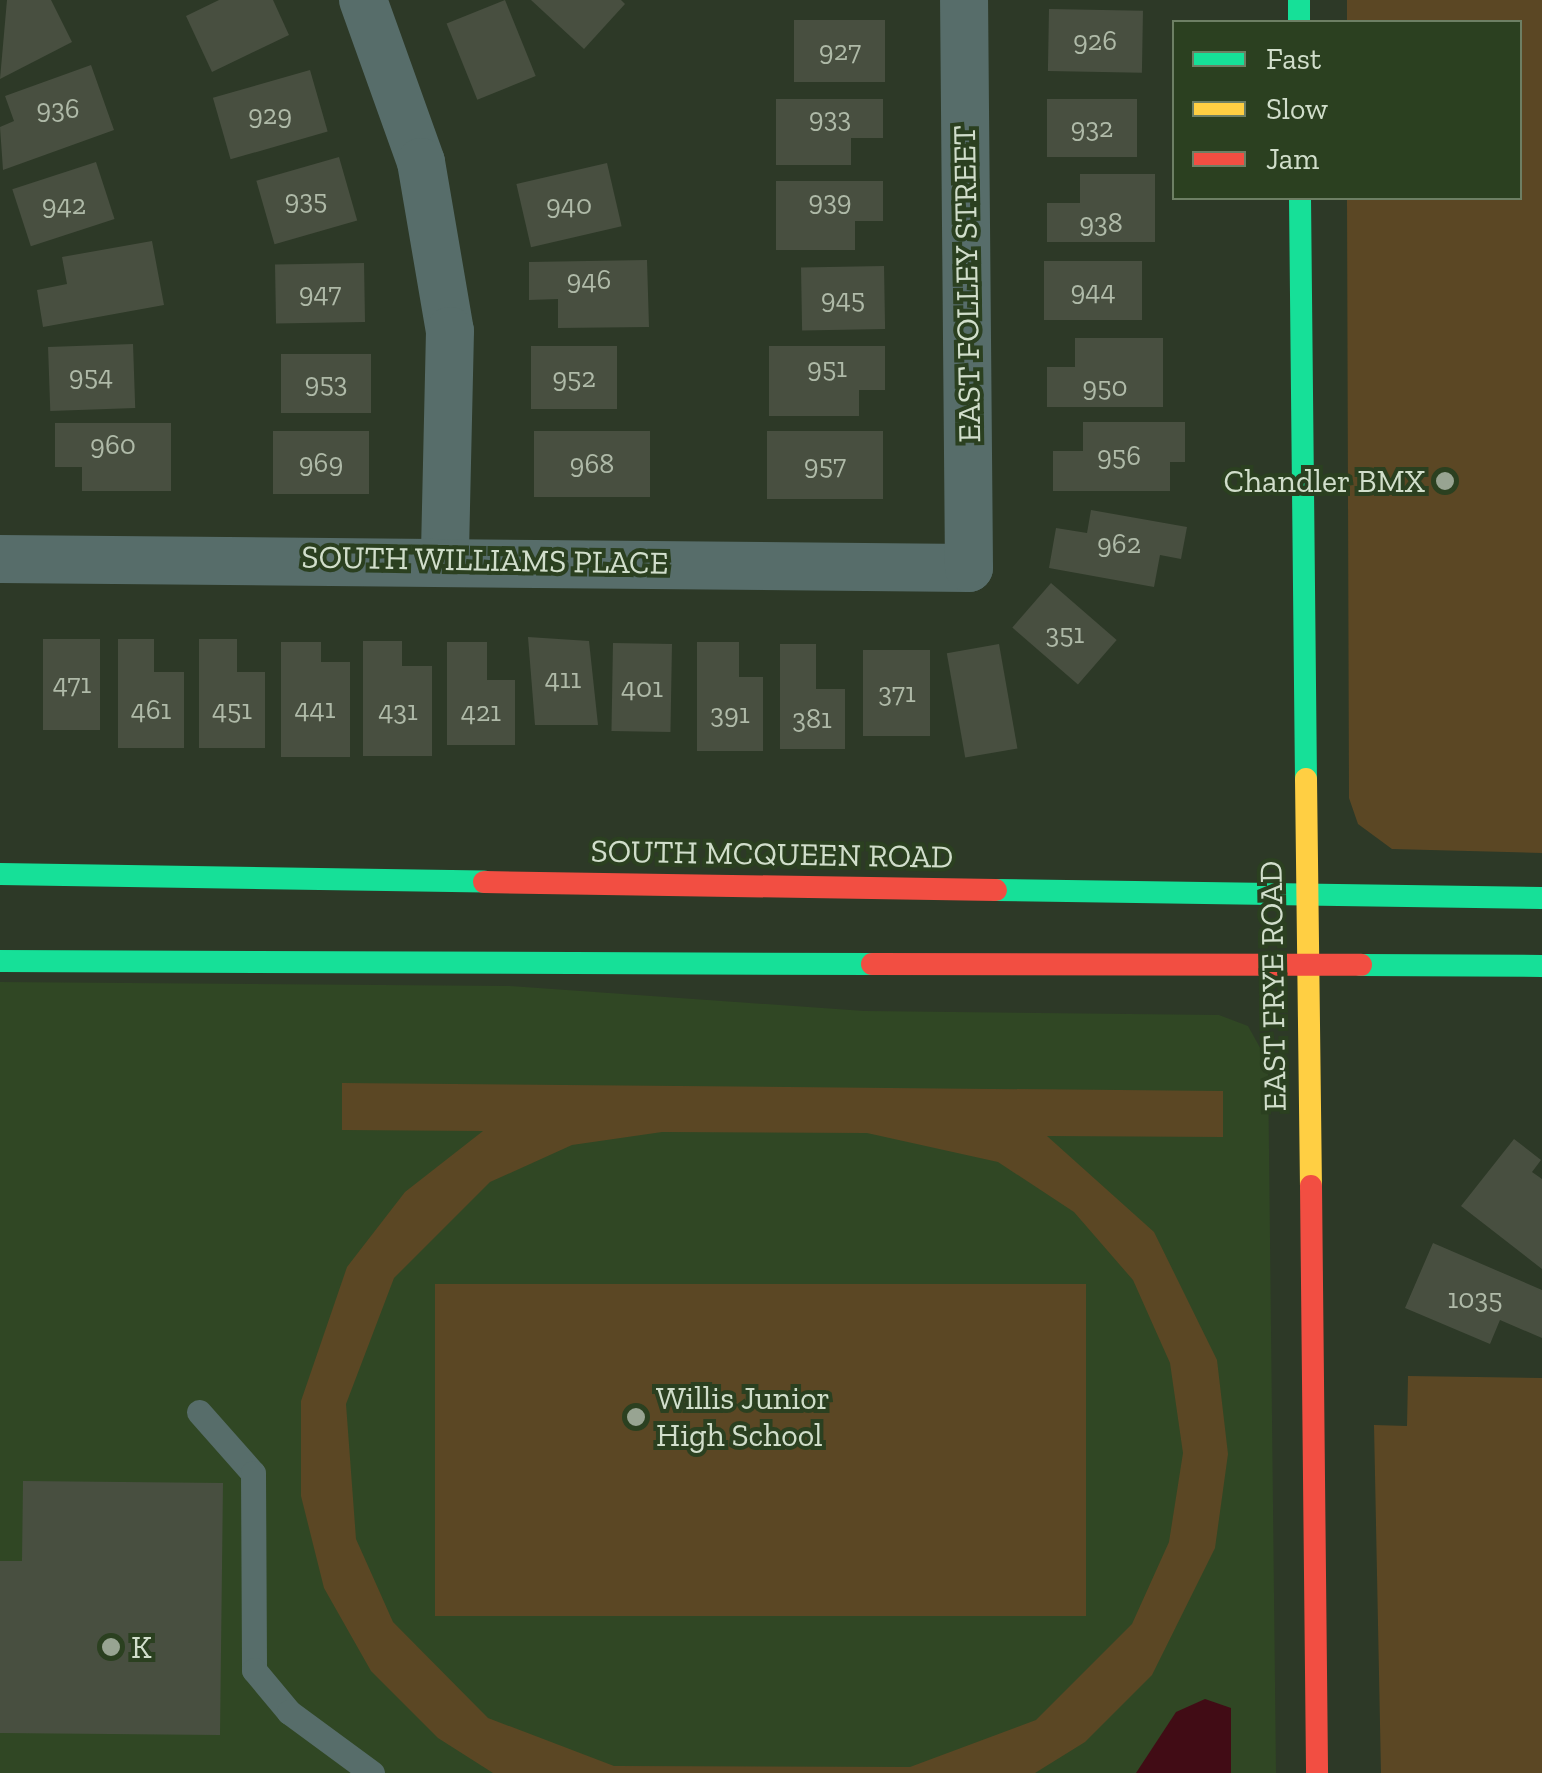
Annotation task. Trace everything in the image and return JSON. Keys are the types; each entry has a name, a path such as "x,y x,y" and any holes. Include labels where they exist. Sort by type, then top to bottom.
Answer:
{"main road":[{"name":"EAST FRYE ROAD","path":"1300,200 1303,895 1317,1773"},
{"name":"SOUTH MCQUEEN ROAD","path":"0,874 1542,898"},
{"path":"0,961 1542,966"}],"street":[{"path":"363,0 421,162 450,331 445,558"},
{"name":"EAST FOLLEY STREET","path":"964,0 969,568"},
{"name":"SOUTH WILLIAMS PLACE","path":"0,558 445,558 969,568"}],"lane":[{"path":"199,1412 252,1473 254,1670 290,1712 372,1773"}],"shaded area":[{"name":"Chandler BMX","path":"1347,0 1542,0 1542,853 1392,849 1358,824 1349,798 1347,200 1522,200 1522,20 1347,20"},
{"name":"Willis Junior High School","path":"0,982 510,986 865,1011 1219,1015 1248,1026 1268,1062 1276,1773 0,1773"},
{"path":"342,1083 1223,1091 1223,1137 1047,1136 1154,1232 1217,1360 1228,1454 1215,1548 1152,1675 1085,1742 1035,1773 493,1773 438,1738 371,1671 324,1588 301,1496 301,1401 347,1267 405,1192 483,1131 342,1130","holes":["662,1132 867,1133 998,1162 1074,1212 1133,1280 1170,1363 1183,1453 1169,1542 1132,1624 1036,1720 910,1767 614,1766 488,1718 393,1622 356,1539 346,1404 394,1278 490,1182 572,1145"]},
{"path":"435,1284 1086,1284 1086,1616 435,1616"},
{"path":"1408,1376 1542,1378 1542,1773 1381,1773 1374,1425 1407,1426"},
{"path":"1205,1699 1231,1708 1231,1773 1136,1773 1176,1712"}],"building":[{"path":"7,0 51,0 72,42 0,79"},
{"path":"219,0 273,0 289,35 212,72 186,16"},
{"path":"505,0 536,76 477,100 447,24"},
{"path":"531,0 621,0 625,4 584,49"},
{"path":"1049,9 1143,11 1142,73 1048,71"},
{"path":"794,20 885,20 885,82 794,82"},
{"path":"91,65 114,130 3,170 0,127 14,121 5,96"},
{"path":"310,70 328,132 231,159 213,98"},
{"path":"776,99 883,99 883,138 851,138 851,165 776,165"},
{"path":"1047,99 1137,99 1137,157 1047,157"},
{"path":"339,157 357,220 275,244 256,181"},
{"path":"96,162 115,219 31,246 12,189"},
{"path":"607,163 622,226 531,247 516,184"},
{"path":"1080,174 1155,174 1155,242 1047,242 1047,203 1080,203"},
{"path":"776,181 883,181 883,221 855,221 855,250 776,250"},
{"path":"152,241 164,305 43,327 37,290 67,284 62,257"},
{"path":"647,260 649,327 558,328 558,299 529,300 529,262"},
{"path":"1044,261 1142,261 1142,320 1044,320"},
{"path":"364,263 365,322 276,324 275,265"},
{"path":"884,266 885,329 802,330 801,267"},
{"path":"1075,338 1163,338 1163,407 1047,407 1047,367 1075,367"},
{"path":"133,344 135,408 50,411 48,347"},
{"path":"531,346 617,346 617,409 531,409"},
{"path":"769,346 885,346 885,390 859,390 859,416 769,416"},
{"path":"281,354 371,354 371,413 281,413"},
{"path":"1083,422 1185,422 1185,462 1170,462 1170,491 1053,491 1053,451 1083,451"},
{"path":"55,423 171,423 171,491 82,491 82,467 55,467"},
{"path":"273,431 369,431 369,494 273,494"},
{"path":"534,431 650,431 650,497 534,497"},
{"path":"767,431 883,431 883,499 767,499"},
{"path":"1091,510 1187,527 1181,559 1160,555 1154,587 1049,568 1056,528 1087,533"},
{"path":"1051,583 1117,640 1078,685 1012,628"},
{"path":"528,637 589,641 598,725 535,725"},
{"path":"43,639 100,639 100,730 43,730"},
{"path":"118,639 154,639 154,672 184,672 184,748 118,748"},
{"path":"199,639 237,639 237,672 265,672 265,748 199,748"},
{"path":"363,641 402,641 402,666 432,666 432,756 363,756"},
{"path":"281,642 321,642 321,662 350,662 350,757 281,757"},
{"path":"447,642 487,642 487,680 515,680 515,745 447,745"},
{"path":"697,642 739,642 739,677 763,677 763,751 697,751"},
{"path":"613,643 672,644 670,732 611,731"},
{"path":"780,644 816,644 816,689 845,689 845,749 780,749"},
{"path":"999,644 1017,748 965,758 947,653"},
{"path":"863,650 930,650 930,736 863,736"},
{"path":"1514,1139 1541,1160 1532,1172 1542,1179 1542,1269 1461,1206"},
{"path":"1433,1243 1542,1290 1542,1338 1500,1320 1490,1344 1405,1308"},
{"name":"K","path":"23,1481 223,1483 220,1735 0,1733 0,1561 22,1561"}],"traffic: fast":[{"path":"1299,0 1299,20"},
{"path":"1300,200 1306,779"},
{"path":"0,874 484,882"},
{"path":"996,890 1542,898"},
{"path":"0,961 872,964"},
{"path":"1361,965 1542,966"}],"traffic: slow":[{"path":"1306,779 1311,1186"}],"traffic: jam":[{"path":"484,882 996,890"},
{"path":"872,964 1361,965"},
{"path":"1311,1186 1317,1773"}],"place":[{"name":"Chandler BMX","path":"1445,481"},
{"name":"Willis Junior High School","path":"636,1417"},
{"name":"K","path":"111,1647"}]}
